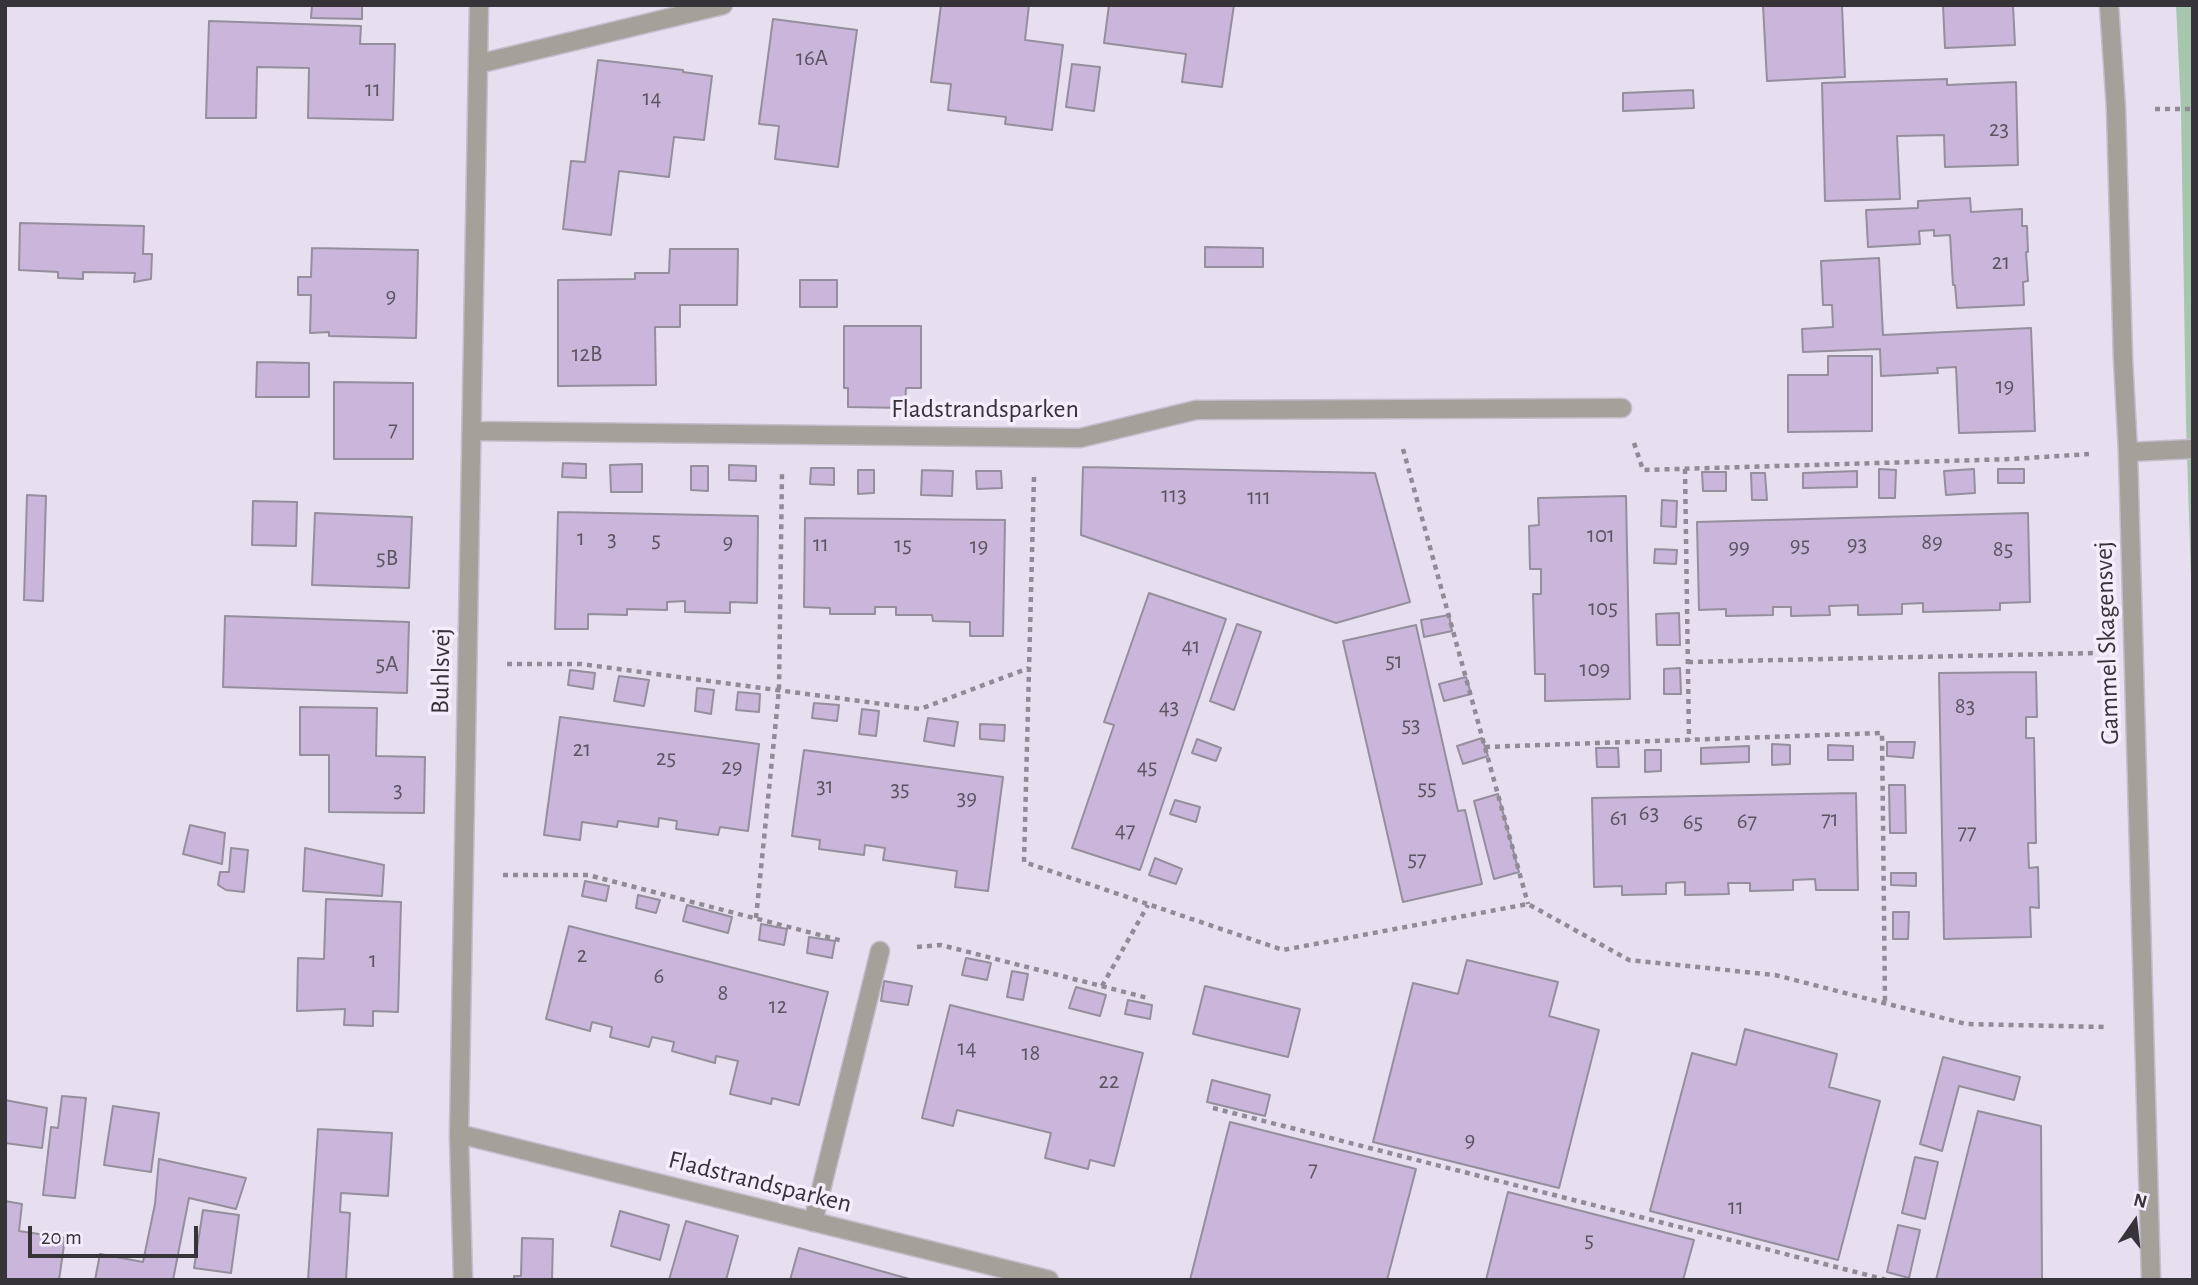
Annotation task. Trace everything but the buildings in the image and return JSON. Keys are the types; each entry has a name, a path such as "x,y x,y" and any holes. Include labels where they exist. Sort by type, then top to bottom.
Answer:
{"street":[{"name":"Buhlsvej","path":"463,1280 459,1135 479,5"},
{"path":"478,64 723,5"},
{"name":"Gammel Skagensvej","path":"2109,5 2116,108 2128,452 2151,1280"},
{"name":"Fladstrandsparken","path":"472,431 1080,438 1196,410 1622,408"},
{"path":"2128,452 2193,449"},
{"path":"813,1222 880,951"},
{"name":"Fladstrandsparken","path":"459,1135 1049,1280"}],"path":[{"path":"1622,408 1643,470 2013,459 2128,452"},
{"path":"1392,409 1528,904"},
{"path":"756,918 779,690 782,435"},
{"path":"1035,438 1024,862 1283,950 1528,904 1629,960 1775,975 1966,1024 2143,1028"},
{"path":"1685,469 1689,740"},
{"path":"1688,662 2133,652"},
{"path":"467,664 581,664 920,709 1029,668"},
{"path":"1485,747 1882,733 1885,1003"},
{"path":"464,875 588,875 880,951 941,945 1148,998"},
{"path":"1102,986 1148,905"},
{"path":"1213,1108 1887,1280"}],"green space":[{"path":"2176,5 2193,5 2193,640 2186,424 2181,110"}]}
